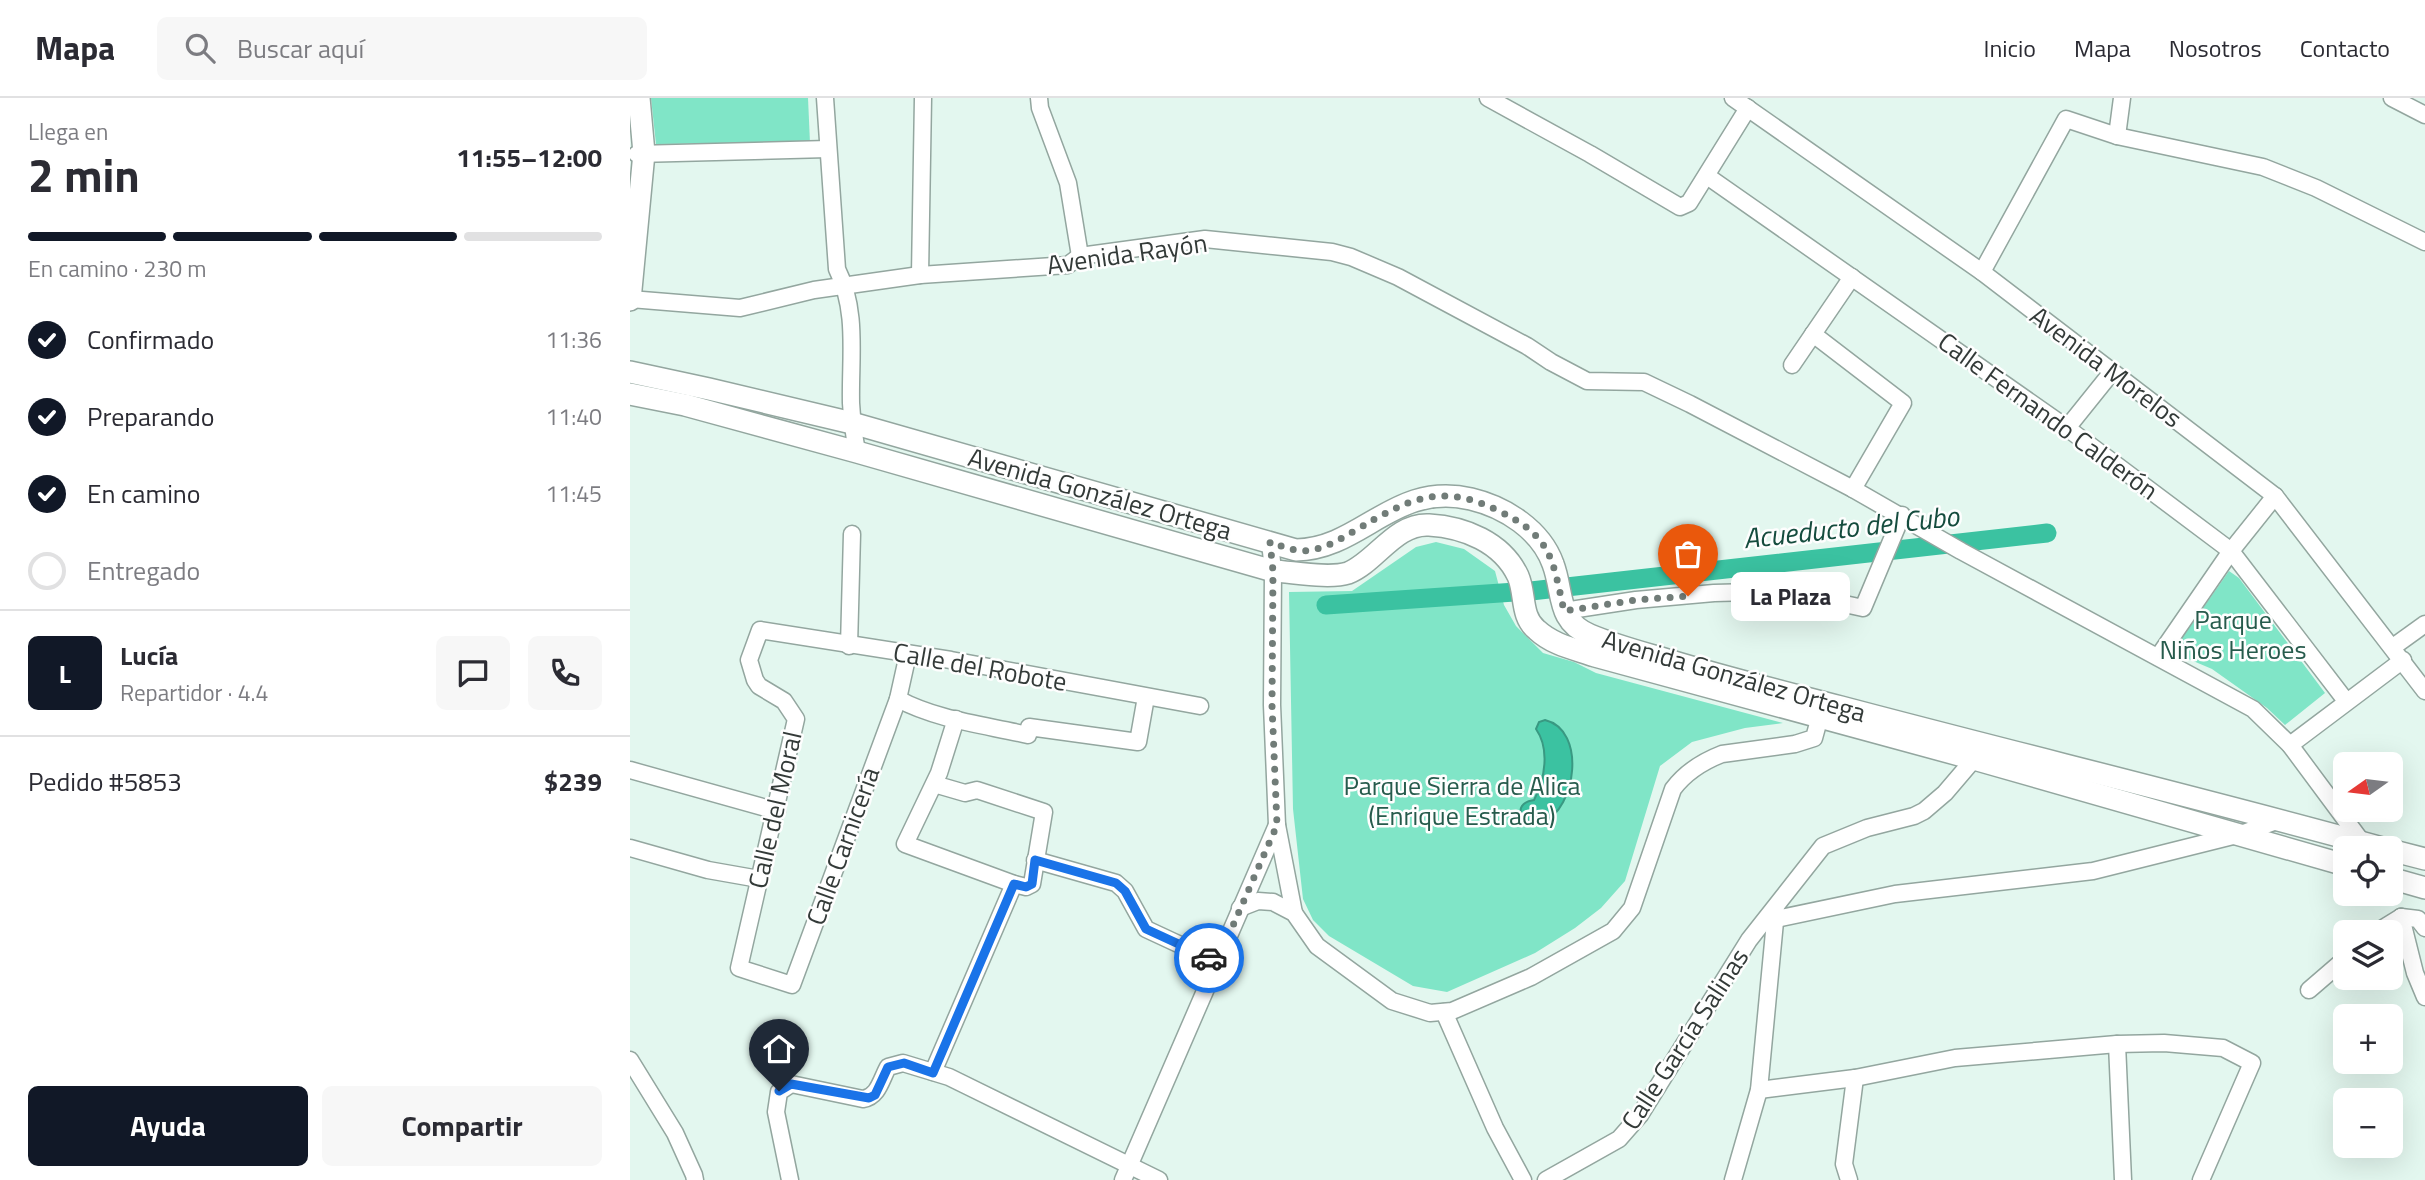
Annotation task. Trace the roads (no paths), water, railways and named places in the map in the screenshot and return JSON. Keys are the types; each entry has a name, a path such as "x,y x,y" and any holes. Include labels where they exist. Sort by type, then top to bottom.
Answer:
{"street":[{"path":"630,300 641,149 639,98"},
{"path":"825,98 837,268 846,286 852,320 852,423 857,452"},
{"path":"920,275 923,98"},
{"path":"1040,98 1040,108 1068,183 1080,256"},
{"path":"1488,98 1590,153 1680,207 1689,203 1748,108"},
{"name":"Avenida Morelos","path":"1734,98 1982,272 2275,496 2425,691"},
{"path":"2117,136 2122,98"},
{"path":"2392,98 2425,115"},
{"path":"1982,272 2066,119 2117,136 2263,167 2316,188 2425,242"},
{"path":"641,149 828,149"},
{"path":"630,194 641,149"},
{"name":"Calle Fernando Calderón","path":"1707,176 2067,428 2231,551 2346,701"},
{"name":"Avenida Rayón","path":"630,300 740,308 814,290 920,275 1068,265 1080,256 1205,239 1332,252 1351,257 1398,277 1587,381 1644,382 1690,404 1902,515 1961,551 2253,709 2290,745 2358,836"},
{"path":"1792,365 1852,277"},
{"path":"1813,334 1903,403 1853,489"},
{"name":"Avenida González Ortega","path":"630,372 852,423 1296,550 1311,550 1331,544 1394,508 1421,498 1434,495 1468,498 1520,521 1535,534 1545,546 1554,565 1564,611 1570,621 1586,634 1739,681 1821,710"},
{"path":"2067,428 2112,372"},
{"name":"Avenida González Ortega","path":"630,394 685,405 857,452 1273,571 1337,575 1350,572 1414,527 1428,525 1470,533 1488,541 1503,555 1518,576 1525,612 1535,629 1555,643 1978,752 2339,836"},
{"path":"2158,657 2231,551 2275,496"},
{"path":"1564,611 1636,600 1713,593 1785,591 1863,608 1902,515"},
{"path":"849,646 852,534"},
{"path":"1270,542 1273,571 1272,705 1277,825 1294,913 1317,946 1392,1001 1430,1013 1452,1011 1531,977 1613,931 1632,908 1673,789 1680,780 1722,754 1796,744 1814,738 1821,710"},
{"path":"2290,745 2346,701 2425,624"},
{"name":"Calle del Robote","path":"760,630 1200,706"},
{"name":"Calle del Moral","path":"739,968 796,719 785,701 754,680 749,660 760,630"},
{"name":"Calle Carnicería","path":"739,968 792,985 898,699 908,654"},
{"path":"898,699 911,706 956,719 1028,735 1029,727 1138,742 1146,697"},
{"path":"934,784 965,793 977,790 1044,812 1032,884 1026,887 1014,884 905,844 934,784 956,719"},
{"name":"Avenida González Ortega","path":"1978,752 2333,861"},
{"name":"Calle García Salinas","path":"1546,1180 1619,1139 1640,1115 1749,940 1776,912 1823,846 1867,828 1924,811 1945,793 1978,752"},
{"path":"630,770 776,811"},
{"path":"1733,1180 1759,1090 1776,912 1895,894 2093,871 2241,834 2279,820"},
{"path":"1127,1173 1277,825"},
{"path":"630,848 708,870 759,879"},
{"name":"Avenida González Ortega","path":"2403,853 2425,859"},
{"path":"1035,860 1116,883 1125,891 1146,929 1217,962"},
{"path":"2403,882 2425,888"},
{"path":"933,1073 1014,884"},
{"path":"1240,908 1258,901 1273,902 1294,913"},
{"path":"2396,920 2401,917 2418,919 2425,928"},
{"path":"2401,917 2415,973 2425,998"},
{"path":"2309,990 2333,969"},
{"path":"1444,1012 1495,1128 1523,1180"},
{"path":"1759,1090 1855,1078 1955,1058 2117,1044 2164,1043 2222,1048 2252,1063 2201,1180"},
{"path":"2117,1044 2123,1180"},
{"path":"630,1060 675,1133 695,1180"},
{"path":"790,1180 776,1112 779,1091 791,1084 869,1098 875,1095 888,1067 904,1063 984,1093 1127,1173 1159,1180"},
{"path":"1849,1180 1844,1164 1855,1078"}],"waterway":[{"name":"Acueducto del Cubo","path":"1326,605 1531,591 2047,533"}],"place":[{"name":"La Plaza","path":"1688,596"}],"park label":[{"name":"Parque Niños Heroes","path":"2233,635"},
{"name":"Parque Sierra de Alica (Enrique Estrada)","path":"1462,801"}]}
